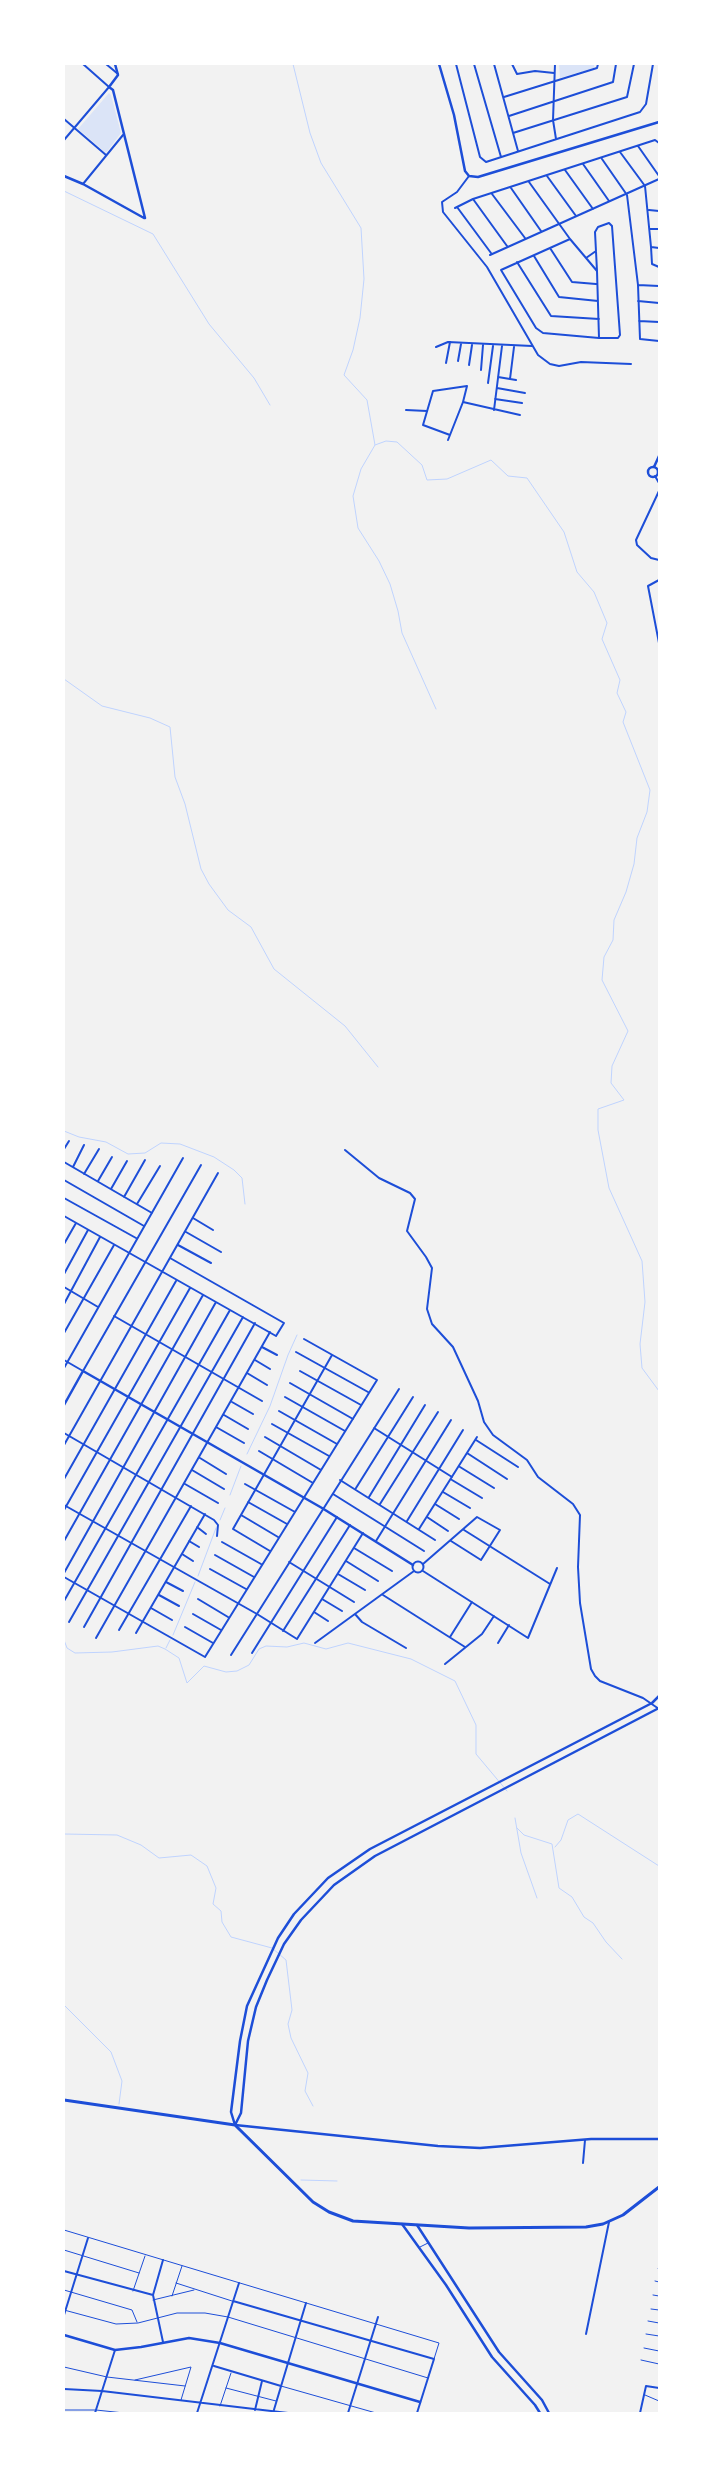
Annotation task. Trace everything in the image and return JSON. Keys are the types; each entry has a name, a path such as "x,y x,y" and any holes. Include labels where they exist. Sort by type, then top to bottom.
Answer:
{"main road":[{"path":"64,2100 235,2125 307,2196 329,2212 353,2221 470,2228 580,2228 609,2222 635,2207 659,2187"}],"street":[{"path":"64,176 83,184 145,218 113,90 83,64"},
{"path":"106,64 118,75"},
{"path":"115,64 118,75"},
{"path":"439,64 454,115 465,171 469,176 478,177 659,122"},
{"path":"456,64 482,161 643,110 646,104 653,64"},
{"path":"474,64 501,156"},
{"path":"494,64 518,151"},
{"path":"512,64 517,74 535,71 554,73"},
{"path":"555,64 553,120 556,139"},
{"path":"504,98 597,68 598,64"},
{"path":"509,116 613,82 616,64"},
{"path":"513,133 627,96 634,64"},
{"path":"64,140 118,75"},
{"path":"64,119 106,155"},
{"path":"83,184 123,134"},
{"path":"659,143 656,140 473,199 456,207 491,254 627,195 659,179"},
{"path":"638,146 659,176"},
{"path":"620,152 645,186 649,210 652,264 659,267"},
{"path":"602,158 627,195 638,285 640,339 659,341"},
{"path":"583,164 610,202"},
{"path":"565,170 593,209"},
{"path":"469,176 457,192 442,202 442,212 487,267 532,346 550,364 559,366 581,362 631,364"},
{"path":"547,176 576,216"},
{"path":"529,182 570,239 597,271"},
{"path":"511,188 542,231"},
{"path":"492,194 525,238"},
{"path":"473,199 508,246"},
{"path":"649,210 659,211"},
{"path":"570,239 500,270 536,328 543,333 600,338 618,338 620,335 611,224 596,229 600,338"},
{"path":"650,229 659,229"},
{"path":"652,247 659,248"},
{"path":"550,248 572,282 597,284"},
{"path":"586,258 596,251"},
{"path":"533,255 559,297 598,301"},
{"path":"517,262 551,316 599,320"},
{"path":"638,285 659,286"},
{"path":"638,301 659,303"},
{"path":"639,321 659,322"},
{"path":"436,347 450,342 493,346 532,346"},
{"path":"446,363 450,342"},
{"path":"458,361 461,344"},
{"path":"469,365 472,344"},
{"path":"481,370 483,345"},
{"path":"488,383 493,346"},
{"path":"494,410 502,346"},
{"path":"510,379 514,346"},
{"path":"498,378 516,380"},
{"path":"448,440 450,435 468,386 433,391 423,424 450,435"},
{"path":"497,388 525,393"},
{"path":"495,399 522,403"},
{"path":"462,402 520,415"},
{"path":"406,410 427,411"},
{"path":"657,478 650,476 649,470 654,467 659,458"},
{"path":"654,467 658,472 657,478 659,483"},
{"path":"659,491 636,540 651,558 659,560"},
{"path":"659,580 648,586 659,643"},
{"path":"64,1149 68,1141"},
{"path":"73,1167 84,1145"},
{"path":"84,1174 99,1149"},
{"path":"235,2125 240,2114 248,2041 256,2007 267,1980 284,1944 301,1920 334,1885 374,1856 659,1708 652,1703 608,1686 595,1676 591,1669 580,1603 578,1567 580,1515 573,1504 538,1477 527,1460 494,1436 484,1422 478,1401 453,1347 432,1324 427,1309 432,1268 426,1256 407,1231 415,1199 410,1193 379,1178 345,1150"},
{"path":"97,1181 112,1157"},
{"path":"64,1368 183,1158"},
{"path":"124,1197 145,1160"},
{"path":"64,1162 152,1213"},
{"path":"111,1189 127,1162"},
{"path":"64,1405 202,1165"},
{"path":"137,1204 160,1166"},
{"path":"64,1445 218,1173"},
{"path":"64,1180 144,1226"},
{"path":"64,1198 137,1239"},
{"path":"64,1216 276,1336 284,1323 170,1258"},
{"path":"192,1218 213,1230"},
{"path":"64,1244 76,1222"},
{"path":"64,1274 88,1230"},
{"path":"185,1232 221,1252"},
{"path":"64,1304 100,1237"},
{"path":"178,1244 211,1263"},
{"path":"64,1334 114,1245"},
{"path":"64,1479 176,1280"},
{"path":"64,1287 98,1307"},
{"path":"64,1510 190,1288"},
{"path":"64,1541 203,1295"},
{"path":"64,1573 216,1302"},
{"path":"64,1601 230,1310"},
{"path":"114,1316 225,1378 262,1401"},
{"path":"69,1622 210,1371 243,1317"},
{"path":"84,1627 256,1323"},
{"path":"96,1638 116,1606 270,1332"},
{"path":"64,1577 205,1657 377,1380 304,1339"},
{"path":"262,1346 277,1356"},
{"path":"296,1352 369,1393"},
{"path":"270,1551 233,1530 332,1355"},
{"path":"64,1360 304,1497 413,1565 414,1571"},
{"path":"254,1360 270,1369"},
{"path":"300,1371 361,1405"},
{"path":"247,1373 267,1385"},
{"path":"290,1383 353,1419"},
{"path":"231,1655 322,1508 399,1389"},
{"path":"285,1397 345,1431"},
{"path":"355,1489 413,1397"},
{"path":"231,1401 254,1414"},
{"path":"368,1498 425,1405"},
{"path":"279,1411 337,1444"},
{"path":"380,1504 438,1412"},
{"path":"223,1414 248,1428"},
{"path":"376,1541 451,1420"},
{"path":"272,1424 329,1456"},
{"path":"216,1427 244,1444"},
{"path":"374,1427 482,1498"},
{"path":"407,1521 463,1430"},
{"path":"64,1434 205,1514 217,1522 217,1536"},
{"path":"265,1437 321,1470"},
{"path":"419,1529 477,1439 518,1467"},
{"path":"259,1451 313,1483"},
{"path":"468,1453 507,1478"},
{"path":"199,1458 226,1474"},
{"path":"459,1466 494,1488"},
{"path":"192,1470 224,1489"},
{"path":"340,1480 435,1540"},
{"path":"184,1484 218,1503"},
{"path":"245,1484 294,1512"},
{"path":"443,1492 470,1508"},
{"path":"332,1493 424,1551"},
{"path":"248,1502 287,1524"},
{"path":"435,1504 459,1519"},
{"path":"65,1506 257,1614 297,1639 363,1533"},
{"path":"119,1630 191,1506"},
{"path":"136,1634 205,1514"},
{"path":"241,1515 279,1537"},
{"path":"252,1653 337,1517"},
{"path":"427,1517 448,1531"},
{"path":"423,1571 423,1564 450,1541 464,1530 477,1518 500,1530 480,1560 450,1541"},
{"path":"283,1631 350,1525"},
{"path":"197,1528 206,1534"},
{"path":"464,1530 550,1584"},
{"path":"190,1541 199,1547"},
{"path":"222,1542 262,1564"},
{"path":"354,1548 392,1571"},
{"path":"182,1554 193,1561"},
{"path":"215,1555 254,1577"},
{"path":"346,1561 378,1581"},
{"path":"290,1562 354,1602"},
{"path":"413,1565 418,1562 423,1564"},
{"path":"414,1571 419,1573 423,1571 528,1638 557,1568"},
{"path":"210,1569 246,1590"},
{"path":"315,1643 414,1571"},
{"path":"338,1574 365,1590"},
{"path":"166,1582 183,1591"},
{"path":"158,1594 179,1606"},
{"path":"382,1595 465,1647"},
{"path":"198,1599 229,1618"},
{"path":"322,1599 342,1611"},
{"path":"450,1637 472,1602"},
{"path":"151,1608 172,1620"},
{"path":"314,1612 328,1621"},
{"path":"193,1614 221,1630"},
{"path":"355,1614 362,1622 406,1648"},
{"path":"444,1664 482,1634 494,1616"},
{"path":"498,1643 509,1625"},
{"path":"185,1627 213,1643"},
{"path":"235,2125 230,2112 240,2041 248,2006 259,1977 278,1938 294,1914 328,1878 370,1849 652,1703 659,1696"},
{"path":"240,2041 248,2041"},
{"path":"235,2125 438,2146 480,2148 585,2140 659,2139"},
{"path":"583,2164 585,2140"},
{"path":"586,2334 609,2222"},
{"path":"402,2224 492,2357 540,2413"},
{"path":"417,2225 499,2352 542,2400 549,2413"},
{"path":"64,2230 439,2343 417,2413"},
{"path":"64,2315 88,2238"},
{"path":"420,2248 428,2243"},
{"path":"64,2250 139,2273"},
{"path":"133,2291 145,2255"},
{"path":"163,2260 153,2296 163,2342"},
{"path":"172,2296 182,2266"},
{"path":"64,2271 153,2296"},
{"path":"176,2283 434,2359"},
{"path":"197,2413 238,2283"},
{"path":"64,2290 132,2310 138,2323"},
{"path":"153,2300 195,2290"},
{"path":"653,2295 659,2296"},
{"path":"273,2412 306,2303"},
{"path":"651,2309 659,2310"},
{"path":"64,2310 116,2324 138,2323 177,2313 205,2313 228,2317 428,2378"},
{"path":"348,2413 378,2317"},
{"path":"648,2321 659,2323"},
{"path":"646,2334 659,2336"},
{"path":"64,2335 116,2350 141,2348 189,2338 220,2343 420,2402"},
{"path":"644,2348 659,2351"},
{"path":"95,2413 116,2350"},
{"path":"641,2360 659,2364"},
{"path":"64,2366 107,2377 185,2386"},
{"path":"134,2380 191,2366 181,2401"},
{"path":"213,2366 376,2413"},
{"path":"220,2406 231,2372"},
{"path":"255,2410 262,2381"},
{"path":"641,2413 646,2386 659,2388"},
{"path":"226,2388 277,2402"},
{"path":"64,2389 102,2391 288,2413"},
{"path":"644,2395 659,2401"},
{"path":"64,2410 96,2410 124,2413"}],"shaded area":[{"path":"559,64 594,64 594,68 560,78"},
{"path":"109,93 121,133 106,153 78,129"}],"waterway":[{"path":"293,64 310,133 321,163 361,228 364,279 360,318 353,350 344,375 367,400 375,445 361,469 353,496 358,528 379,561 390,584 402,633 436,709"},
{"path":"64,191 153,234 209,324 254,378 270,405"},
{"path":"375,445 386,441 397,442 422,465 427,480 447,479 491,460 508,476 527,478 564,532 577,572 594,592 607,623 602,639 620,680 617,693 626,712 623,722 650,790 647,812 637,838 634,864 626,892 614,920 613,940 604,957 602,980 628,1031 612,1066 611,1083 624,1100 598,1109 598,1130 609,1188 642,1261 645,1302 640,1344 642,1368 659,1391"},
{"path":"64,679 102,706 150,718 170,727 175,777 185,804 201,869 209,884 228,910 251,927 274,969 345,1026 378,1067"},
{"path":"64,1131 79,1137 106,1142 128,1154 145,1153 161,1143 180,1144 214,1157 234,1170 242,1178 245,1204"},
{"path":"247,1454 270,1406 297,1335"},
{"path":"230,1495 241,1466"},
{"path":"220,1520 225,1508"},
{"path":"198,1576 216,1528"},
{"path":"173,1635 195,1582"},
{"path":"64,1640 67,1648 75,1653 112,1652 158,1646 179,1658 187,1683 204,1666 226,1672 237,1671 249,1665 259,1649 266,1646 287,1647 304,1643 326,1649 348,1643 411,1659 455,1681 476,1725 476,1754 507,1791"},
{"path":"166,1648 170,1640"},
{"path":"555,1847 561,1840 568,1820 578,1814 659,1866"},
{"path":"515,1818 521,1853 537,1898"},
{"path":"517,1828 524,1835 552,1844 559,1888 572,1897 584,1917 593,1923 606,1942 622,1959"},
{"path":"64,1834 117,1835 141,1845 159,1858 191,1855 207,1866 216,1888 213,1904 221,1911 222,1922 231,1937 272,1948 286,1960 292,2010 288,2024 291,2038 308,2073 305,2091 313,2106"},
{"path":"64,2005 111,2052 122,2081 119,2104"},
{"path":"301,2180 337,2181"}]}
